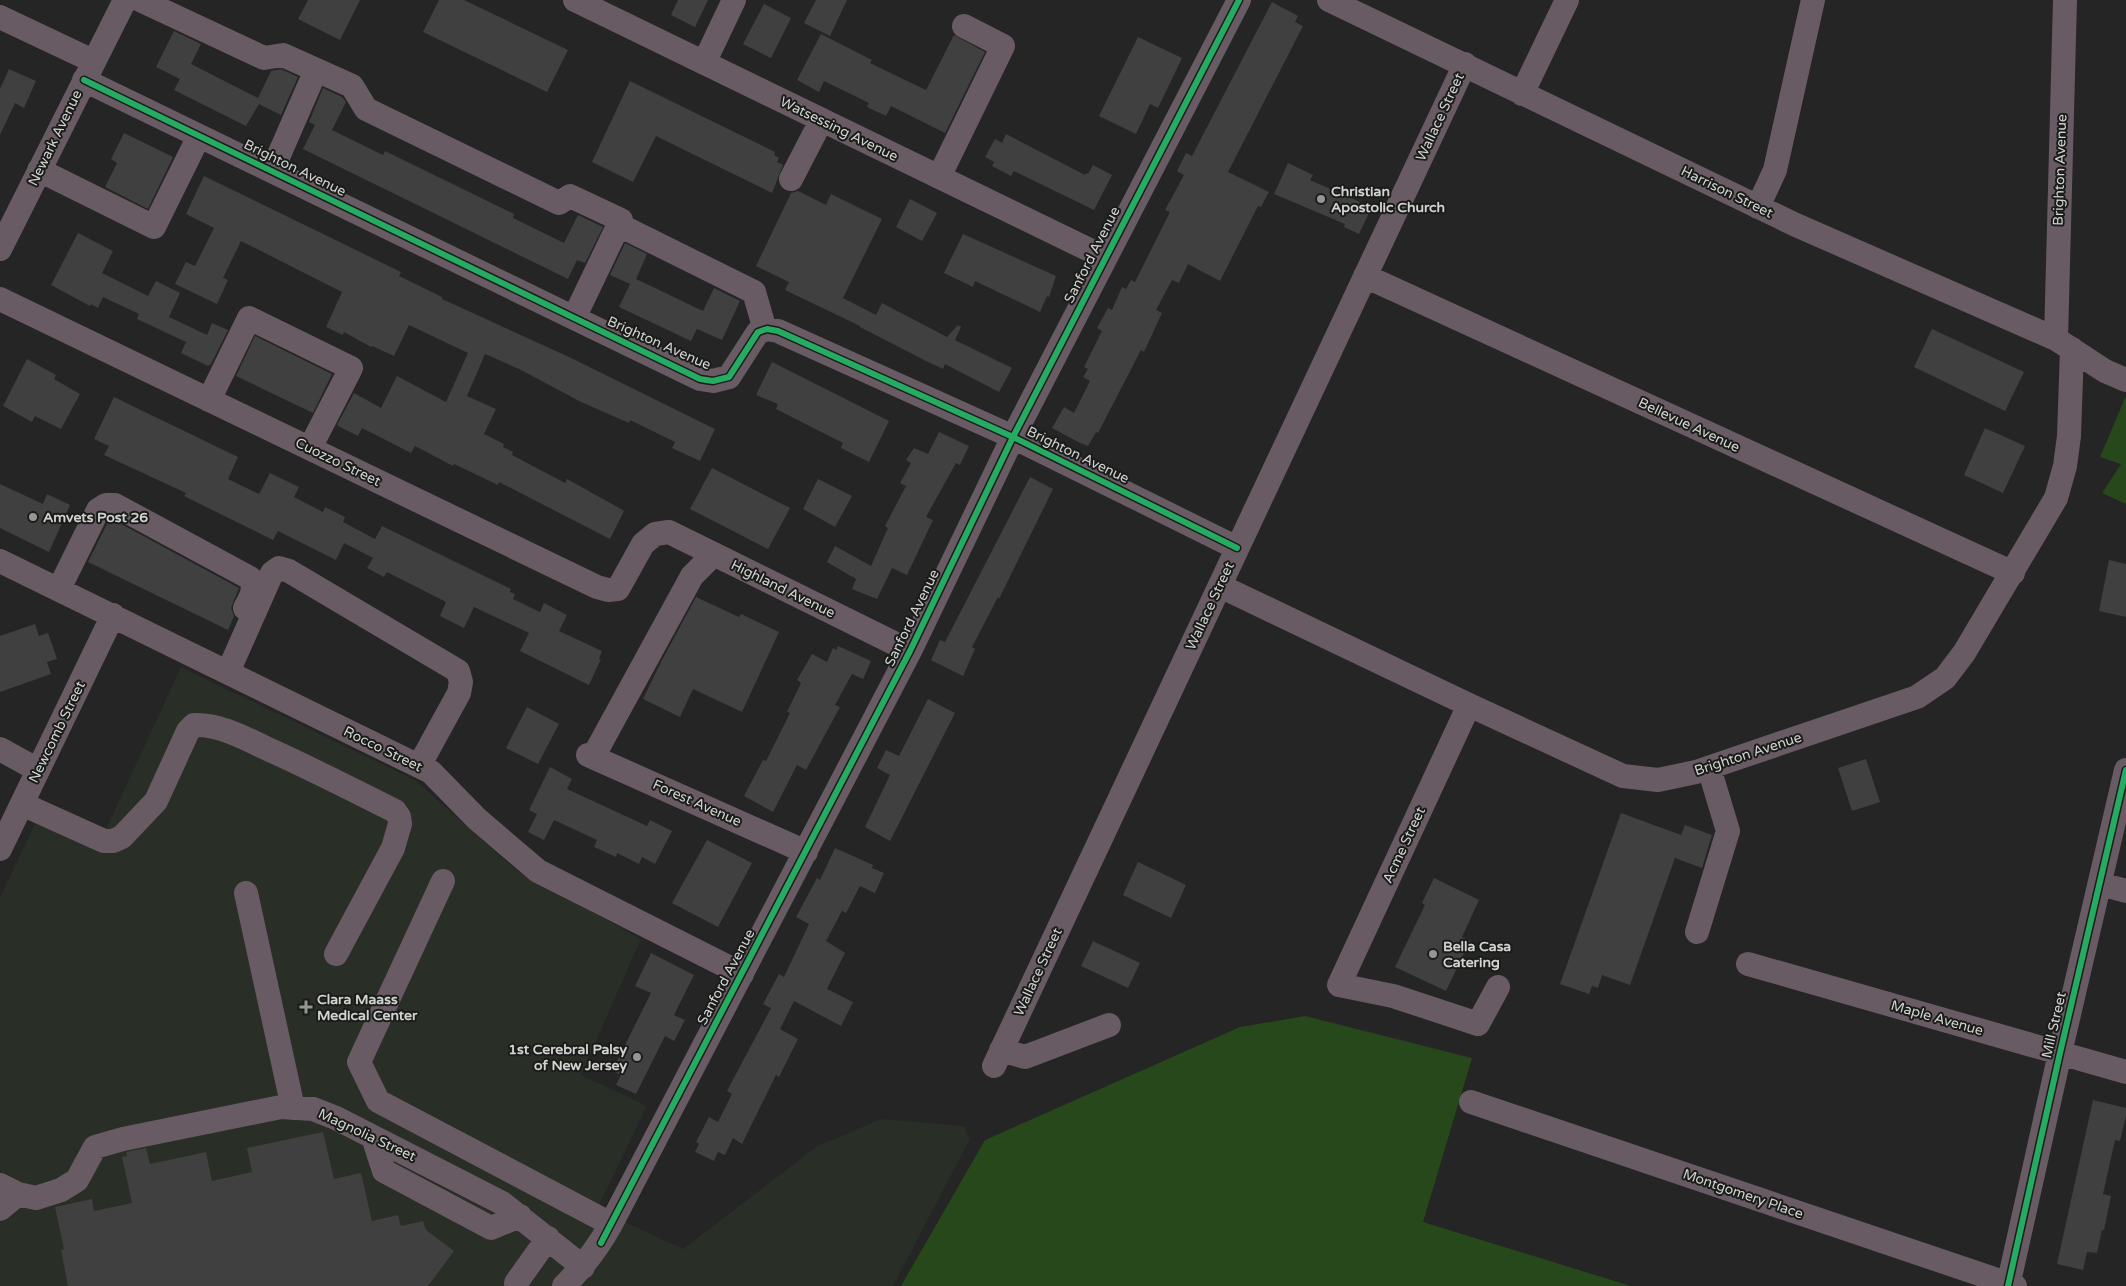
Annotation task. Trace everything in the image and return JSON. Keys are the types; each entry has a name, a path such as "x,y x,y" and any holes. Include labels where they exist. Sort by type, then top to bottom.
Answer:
{"street":[{"name":"Newark Avenue","path":"0,249 124,0"},
{"path":"140,0 264,58 283,55 352,86 366,109 559,203 570,196 621,220 574,318"},
{"name":"Watsessing Avenue","path":"575,0 1104,257"},
{"path":"704,63 734,0"},
{"name":"Sanford Avenue","path":"564,1286 583,1267 606,1234 910,651 1013,437 1104,257 1239,0"},
{"name":"Harrison Street","path":"1329,0 1758,207 2064,344 2105,370 2126,380"},
{"path":"1522,94 1567,0"},
{"path":"1758,207 1776,170 1813,0"},
{"name":"Brighton Avenue","path":"1220,586 1623,776 1658,780 1709,768 1917,697 1945,678 1964,653 2056,498 2065,466 2070,436 2064,344 2065,0"},
{"name":"Brighton Avenue","path":"0,17 199,136 700,379 713,381 729,377 758,332 765,330 778,331 1013,437 1237,548"},
{"path":"940,178 1003,46 964,26"},
{"name":"Wallace Street","path":"1109,1026 1026,1057 998,1058 1464,64"},
{"path":"272,171 316,70"},
{"path":"791,179 821,121"},
{"path":"39,170 154,227 199,136"},
{"path":"619,225 754,292 765,330"},
{"name":"Bellevue Avenue","path":"1365,276 2013,573"},
{"name":"Cuozzo Street","path":"0,299 608,590 618,589 643,544 655,534"},
{"path":"209,400 249,318 351,368 310,448"},
{"path":"59,589 98,510 106,505 114,505 250,578 254,584 253,593 221,668"},
{"name":"Highland Avenue","path":"655,534 669,532 910,651"},
{"name":"Forest Avenue","path":"714,554 692,576 591,756 806,852"},
{"name":"Rocco Street","path":"0,561 431,772 477,820 538,871 742,974"},
{"path":"221,668 272,573 279,568 290,571 458,672 461,682 459,692 419,766"},
{"name":"Newcomb Street","path":"0,849 113,615"},
{"name":"Acme Street","path":"1469,705 1339,985 1393,996 1478,1024 1498,987"},
{"path":"22,804 104,841 113,841 122,837 156,802 188,731 194,725 206,725 224,729 305,765 395,811 399,817 400,824 393,848 336,954"},
{"path":"0,749 38,770"},
{"path":"1697,932 1728,831 1709,768"},
{"name":"Mill Street","path":"2011,1285 2060,1053 2126,770"},
{"path":"443,881 359,1062 378,1101 606,1234"},
{"path":"2100,884 2126,891"},
{"path":"249,904 293,1108"},
{"name":"Maple Avenue","path":"1748,964 2126,1072"},
{"name":"Montgomery Place","path":"1471,1102 2011,1285"},
{"name":"Magnolia Street","path":"6,1196 36,1198 61,1190 78,1180 95,1147 123,1138 281,1107 293,1108 320,1112 336,1118 502,1203 583,1267"},
{"path":"516,1283 548,1238"}],"shaded area":[{"name":"Clara Maass Medical Center","path":"181,667 415,780 516,870 641,939 581,1075 647,1106 597,1209 683,1249 816,1147 881,1119 964,1126 970,1139 893,1286 0,1286 0,897 45,803 106,829"}],"green space":[{"path":"2125,398 2126,504 2102,493 2121,464 2100,457"},
{"path":"1305,1016 1472,1058 1423,1222 1631,1286 901,1286 985,1140 1240,1027"}],"building":[{"path":"308,0 360,0 340,40 298,19"},
{"path":"439,0 464,0 568,50 547,92 423,32"},
{"path":"678,0 708,0 695,27 671,15"},
{"path":"816,0 847,0 830,36 804,23"},
{"path":"1272,2 1298,16 1295,22 1303,26 1228,172 1269,192 1261,207 1258,206 1220,281 1188,264 1179,283 1172,280 1156,310 1162,313 1144,352 1141,350 1098,433 1096,432 1088,446 1080,443 1052,428 1064,407 1074,413 1090,381 1083,377 1088,369 1084,367 1102,331 1097,328 1108,308 1112,310 1122,287 1126,289 1131,280 1135,282 1170,212 1165,210 1184,175 1177,171 1186,153 1192,156"},
{"path":"764,4 791,18 771,58 743,44"},
{"path":"174,31 201,44 191,64 258,98 271,71 281,69 298,77 281,115 259,104 246,126 174,90 180,79 156,67"},
{"path":"821,34 872,60 870,63 926,90 954,35 985,52 945,133 891,106 886,116 867,107 869,103 824,81 819,92 797,80"},
{"path":"1138,37 1182,58 1158,108 1150,104 1136,134 1099,116"},
{"path":"9,69 36,81 24,108 15,103 0,135 0,89"},
{"path":"630,81 775,152 774,155 779,158 777,162 783,165 772,193 656,136 633,182 592,162"},
{"path":"323,88 342,97 346,102 332,130 383,155 385,151 514,214 513,218 564,243 578,215 603,227 585,263 577,260 568,279 303,149 315,125 309,122"},
{"path":"124,133 173,157 148,209 105,187 117,163 111,159"},
{"path":"1006,134 1085,175 1086,173 1088,174 1093,165 1112,175 1094,210 1014,171 1011,176 992,166 994,162 985,157 995,139 1002,143"},
{"name":"Christian Apostolic Church","path":"1288,163 1313,175 1310,180 1360,202 1359,204 1367,208 1366,211 1369,213 1359,234 1344,227 1345,224 1274,194"},
{"path":"204,176 401,272 399,276 442,297 442,299 569,357 715,429 700,461 672,448 675,442 630,420 629,423 581,402 521,370 485,354 467,396 496,409 484,434 504,444 503,447 513,452 512,455 565,483 567,479 624,511 610,539 499,482 498,485 454,464 453,466 415,446 411,453 362,428 358,436 340,427 337,425 354,393 381,408 397,376 446,402 468,353 409,325 394,356 371,347 344,332 343,335 326,327 342,292 241,241 223,278 228,280 217,304 175,284 186,262 195,266 214,228 186,214"},
{"path":"798,191 826,205 831,194 882,219 843,298 876,315 882,303 947,337 958,325 961,327 955,340 1012,368 999,392 945,364 943,369 926,361 860,326 785,290 789,282 756,266 791,193"},
{"path":"910,199 937,213 922,241 896,227"},
{"path":"78,233 113,251 102,273 148,296 156,281 180,293 169,317 207,335 212,323 228,330 211,364 208,366 181,353 186,342 137,319 139,314 103,297 98,308 91,304 90,306 51,285"},
{"path":"963,234 1056,276 1049,297 1047,296 1040,312 975,281 973,287 944,273"},
{"path":"625,243 647,254 636,279 703,311 714,288 740,301 722,340 697,329 691,341 619,307 630,284 610,275"},
{"path":"1932,329 2024,372 2005,411 1914,367"},
{"path":"255,336 332,374 313,413 236,376"},
{"path":"27,359 56,375 54,379 80,394 61,429 35,416 32,422 3,406"},
{"path":"772,362 889,421 869,462 841,448 843,443 776,409 778,404 756,395"},
{"path":"114,397 238,457 228,479 259,494 270,473 299,487 294,497 323,512 325,507 345,517 343,522 375,539 382,526 511,589 510,592 515,594 513,599 540,612 544,603 567,615 559,631 602,651 599,659 601,659 589,685 520,651 529,633 474,607 464,628 440,616 446,602 387,572 384,577 367,568 373,558 344,543 336,560 278,531 273,540 184,496 186,493 104,455 109,446 94,439"},
{"path":"1985,428 2025,446 2003,493 1964,475"},
{"path":"939,432 969,446 960,465 956,463 926,517 933,520 907,575 892,568 877,599 852,589 856,579 827,562 835,546 871,566 888,528 885,526 906,486 900,483 911,463 906,460 914,448 928,454"},
{"path":"712,468 790,508 768,549 690,509"},
{"path":"1030,477 1053,489 999,599 998,597 972,647 975,649 963,676 931,660 940,640 945,642"},
{"path":"818,479 852,496 835,527 803,509"},
{"name":"Amvets Post 26","path":"0,484 43,504 47,494 70,505 49,552 0,528"},
{"path":"112,519 239,588 231,608 234,616 228,630 88,562 109,520"},
{"path":"2109,560 2126,564 2126,617 2099,611"},
{"path":"696,597 739,617 741,614 779,632 742,712 693,689 680,717 643,699"},
{"path":"35,624 39,636 48,633 57,659 47,662 51,674 0,692 0,636"},
{"path":"838,646 871,661 863,679 852,674 835,705 840,707 806,770 797,765 773,812 744,796 763,760 766,761 790,713 787,712 801,683 797,680 812,654 827,662 833,648 836,650"},
{"path":"928,699 955,713 890,841 865,827 890,775 877,768 886,750 899,756"},
{"path":"527,707 559,724 538,764 506,748"},
{"path":"1866,759 1880,802 1852,811 1838,768"},
{"path":"550,767 572,779 567,789 647,826 650,820 672,831 655,864 642,857 639,864 617,853 616,857 594,847 597,840 554,820 544,840 528,832 537,814 529,810"},
{"path":"1621,813 1681,835 1685,825 1712,835 1702,868 1675,858 1630,985 1602,975 1598,988 1592,986 1589,994 1560,984"},
{"path":"707,840 752,863 718,927 672,903"},
{"path":"835,848 873,865 872,868 884,873 875,893 860,886 846,913 842,911 826,941 845,953 827,989 853,1002 841,1026 794,1001 780,1029 798,1039 779,1077 776,1075 742,1144 733,1138 725,1155 718,1152 714,1161 695,1152 699,1144 696,1142 709,1117 718,1122 732,1094 727,1091 771,1008 763,1004 779,974 784,977 809,924 796,917 817,878 820,880"},
{"path":"1138,862 1186,885 1171,918 1123,895"},
{"name":"Bella Casa Catering","path":"1434,878 1479,900 1462,937 1470,941 1446,991 1395,967 1425,905 1422,903"},
{"path":"1093,941 1140,963 1128,988 1081,966"},
{"path":"651,953 694,975 674,1015 685,1020 674,1041 665,1036 636,1094 616,1085 621,1075 612,1071 651,993 635,986"},
{"path":"2093,1100 2126,1108 2126,1116 2120,1141 2115,1140 2103,1194 2111,1196 2104,1230 2102,1230 2097,1253 2087,1252 2083,1270 2057,1264"},
{"path":"323,1132 334,1179 361,1173 372,1221 398,1215 401,1226 423,1221 426,1230 454,1251 428,1286 68,1286 61,1250 64,1249 55,1207 92,1199 94,1211 132,1203 122,1157 127,1156 126,1152 146,1148 150,1164 206,1152 212,1181 252,1172 247,1148"}],"cycle path":[{"path":"601,1243 910,651 1013,437 1239,0"},
{"path":"84,80 700,379 713,381 729,377 758,332 767,329 778,331 1013,437 1237,548"},
{"path":"2008,1286 2126,770"}],"place":[{"name":"Christian Apostolic Church","path":"1321,199"},
{"name":"Amvets Post 26","path":"33,517"},
{"name":"Bella Casa Catering","path":"1433,954"},
{"name":"Clara Maass Medical Center","path":"306,1007"},
{"name":"1st Cerebral Palsy of New Jersey","path":"637,1057"}]}
